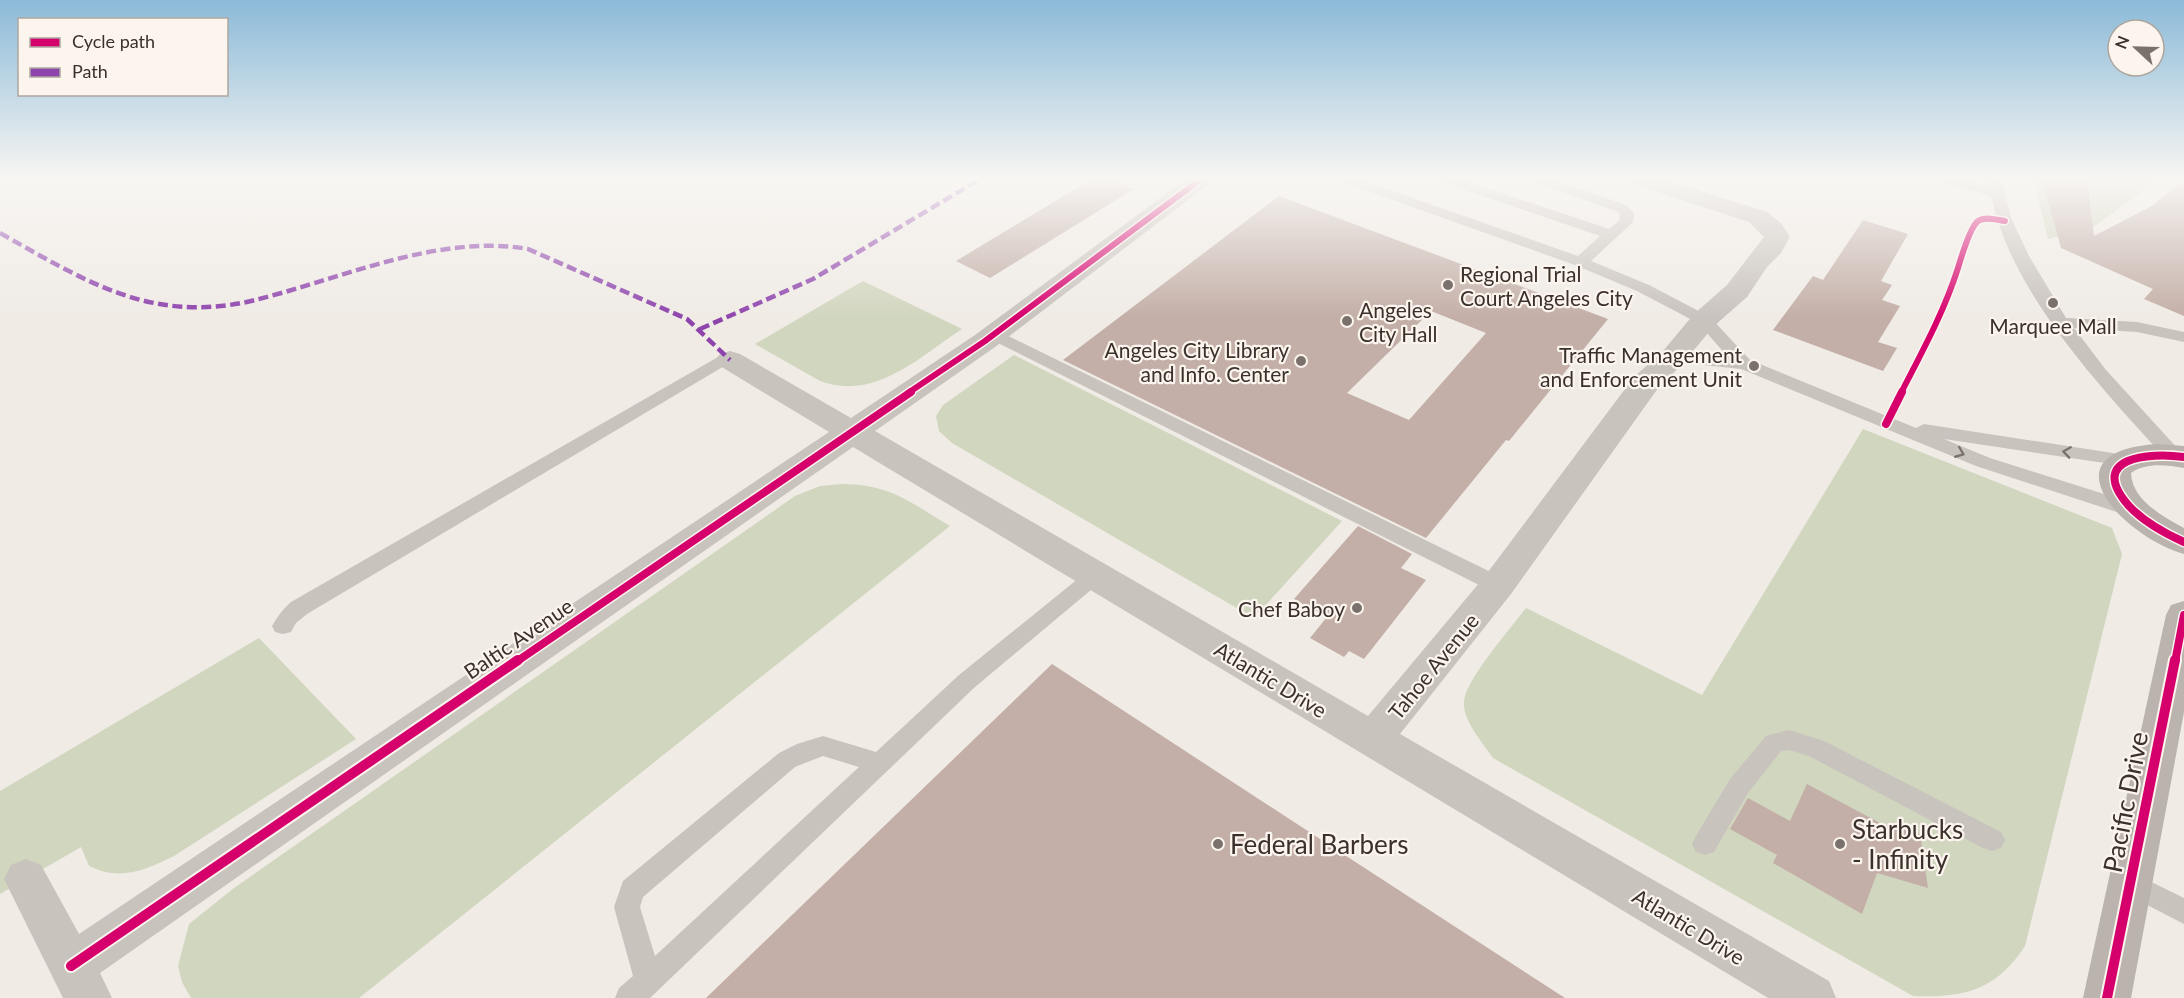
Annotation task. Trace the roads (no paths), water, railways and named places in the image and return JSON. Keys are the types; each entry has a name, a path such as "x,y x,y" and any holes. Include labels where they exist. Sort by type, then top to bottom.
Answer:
{"main road":[{"path":"2178,455 2137,455 2125,460 2118,467 2115,476 2116,487 2135,511 2152,525 2184,542"},
{"name":"Pacific Drive","path":"2107,998 2177,685 2184,615"}],"street":[{"name":"Baltic Avenue","path":"79,982 852,432 989,338 1139,226"},
{"name":"Tahoe Avenue","path":"1373,739 1495,589 1645,384 1673,357 1704,320 1737,291 1757,262 1772,248 1777,237 1769,226"},
{"name":"Atlantic Drive","path":"728,359 1097,574 1812,998"},
{"path":"26,879 79,982"}],"lane":[{"path":"1479,226 1580,262 1643,288 1704,320 1743,364"},
{"path":"1583,226 1611,235"},
{"path":"1580,262 1622,226"},
{"path":"2007,226 2035,284 2059,323 2104,380 2178,455"},
{"path":"2059,323 2128,324 2184,337"},
{"path":"989,338 1495,589"},
{"path":"1673,357 1743,364 1983,462 2135,511"},
{"path":"283,626 288,617 298,608 728,359"},
{"path":"1886,424 2125,460"},
{"path":"639,989 967,681 1097,574"},
{"path":"1705,844 1746,778 1774,743 1789,740 1816,748 1992,840"},
{"path":"639,989 627,907 632,890 788,760 805,751 823,746 880,763"},
{"path":"2131,884 2184,912"}],"place":[{"name":"Regional Trial Court Angeles City","path":"1448,285"},
{"name":"Marquee Mall","path":"2053,303"},
{"name":"Angeles City Hall","path":"1347,321"},
{"name":"Angeles City Library and Info. Center","path":"1301,361"},
{"name":"Traffic Management and Enforcement Unit","path":"1754,366"},
{"name":"Chef Baboy","path":"1357,608"},
{"name":"Federal Barbers","path":"1218,844"},
{"name":"Starbucks - Infinity","path":"1840,844"}]}
